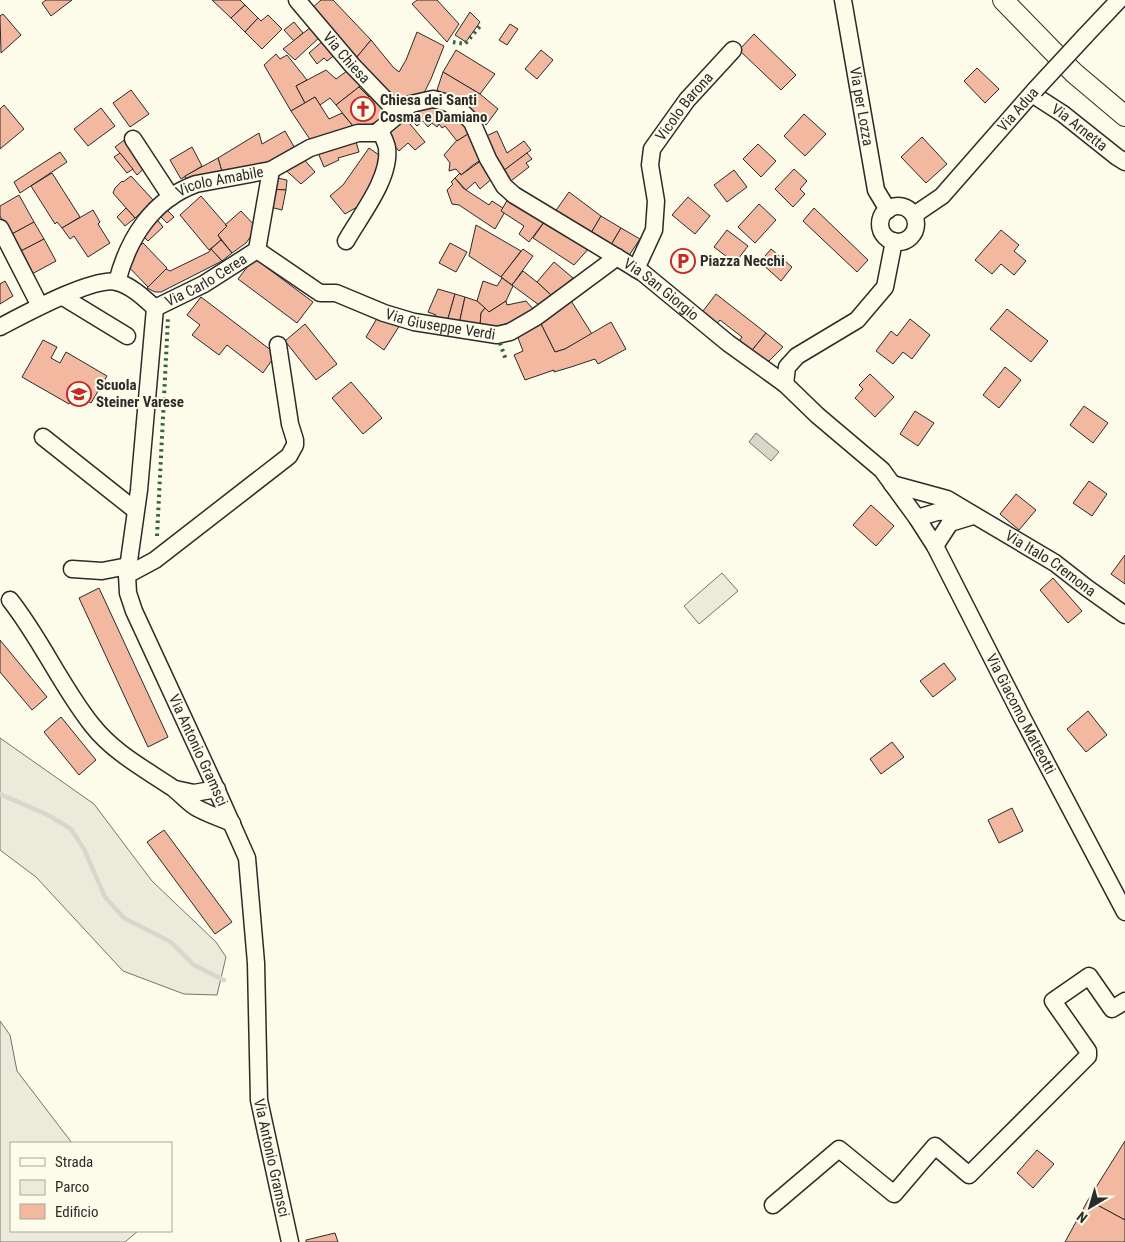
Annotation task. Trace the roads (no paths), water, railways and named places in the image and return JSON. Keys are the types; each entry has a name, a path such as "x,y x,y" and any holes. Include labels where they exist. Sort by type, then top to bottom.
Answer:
{"main road":[{"path":"1003,0 1074,73 1125,116"}],"street":[{"name":"Via Chiesa","path":"297,0 352,65 399,114"},
{"name":"Via per Lozza","path":"843,0 876,190 888,210"},
{"name":"Via Adua","path":"914,215 942,196 1119,0"},
{"name":"Vicolo Barona","path":"636,269 654,230 656,201 650,165 652,149 687,100 733,50"},
{"name":"Via Arnetta","path":"1034,92 1125,162"},
{"name":"Via San Giorgio","path":"380,130 411,104 433,99 448,103 462,112 472,122 488,160 504,186 514,195 636,269 728,343 785,384 817,415 882,470 917,518"},
{"path":"271,170 310,148 358,133 376,133 380,130 387,148 385,170 380,184 346,241"},
{"name":"Vicolo Amabile","path":"133,139 171,197"},
{"name":"Vicolo Amabile","path":"117,282 122,261 138,229 148,217 171,197 184,188 196,184 271,170"},
{"name":"Via Carlo Cerea","path":"155,308 204,284 257,250 271,170"},
{"path":"899,206 914,215 916,227 911,236 904,241 894,241 885,236 881,230 881,219 888,210 899,206"},
{"path":"0,228 40,306"},
{"path":"785,384 787,367 797,356 857,320 884,287 894,241"},
{"name":"Via Giuseppe Verdi","path":"257,250 320,293 336,293 384,313 414,322 497,335 510,332 536,318 617,257"},
{"path":"0,328 40,306 100,282 117,282 143,297 155,308"},
{"path":"63,297 127,336"},
{"name":"Via Antonio Gramsci","path":"155,308 139,490 128,571 128,593 134,611 247,858 256,963 259,1100 290,1242"},
{"path":"72,569 128,571 155,560 289,456 293,450 294,440 278,345"},
{"path":"43,437 136,510"},
{"name":"Via Italo Cremona","path":"892,484 947,499 1028,546 1123,610"},
{"path":"917,518 936,512 969,513"},
{"path":"935,546 950,524 969,513"},
{"name":"Via Giacomo Matteotti","path":"917,518 935,546 1023,719 1125,912"},
{"path":"10,600 27,622 93,726 112,745 141,768 196,807 232,823"},
{"path":"173,789 194,793 217,789"},
{"path":"773,1205 839,1149 894,1194 935,1146 969,1175 1088,1056 1088,1051 1053,1001 1089,976 1112,1008 1125,1001"}],"waterway":[{"path":"0,794 48,815 71,829 84,849 105,897 124,918 171,942 194,965 224,980"}],"place":[{"name":"Chiesa dei Santi Cosma e Damiano","path":"363,109"},
{"name":"Piazza Necchi","path":"683,261"},
{"name":"Scuola Steiner Varese","path":"79,394"}]}
